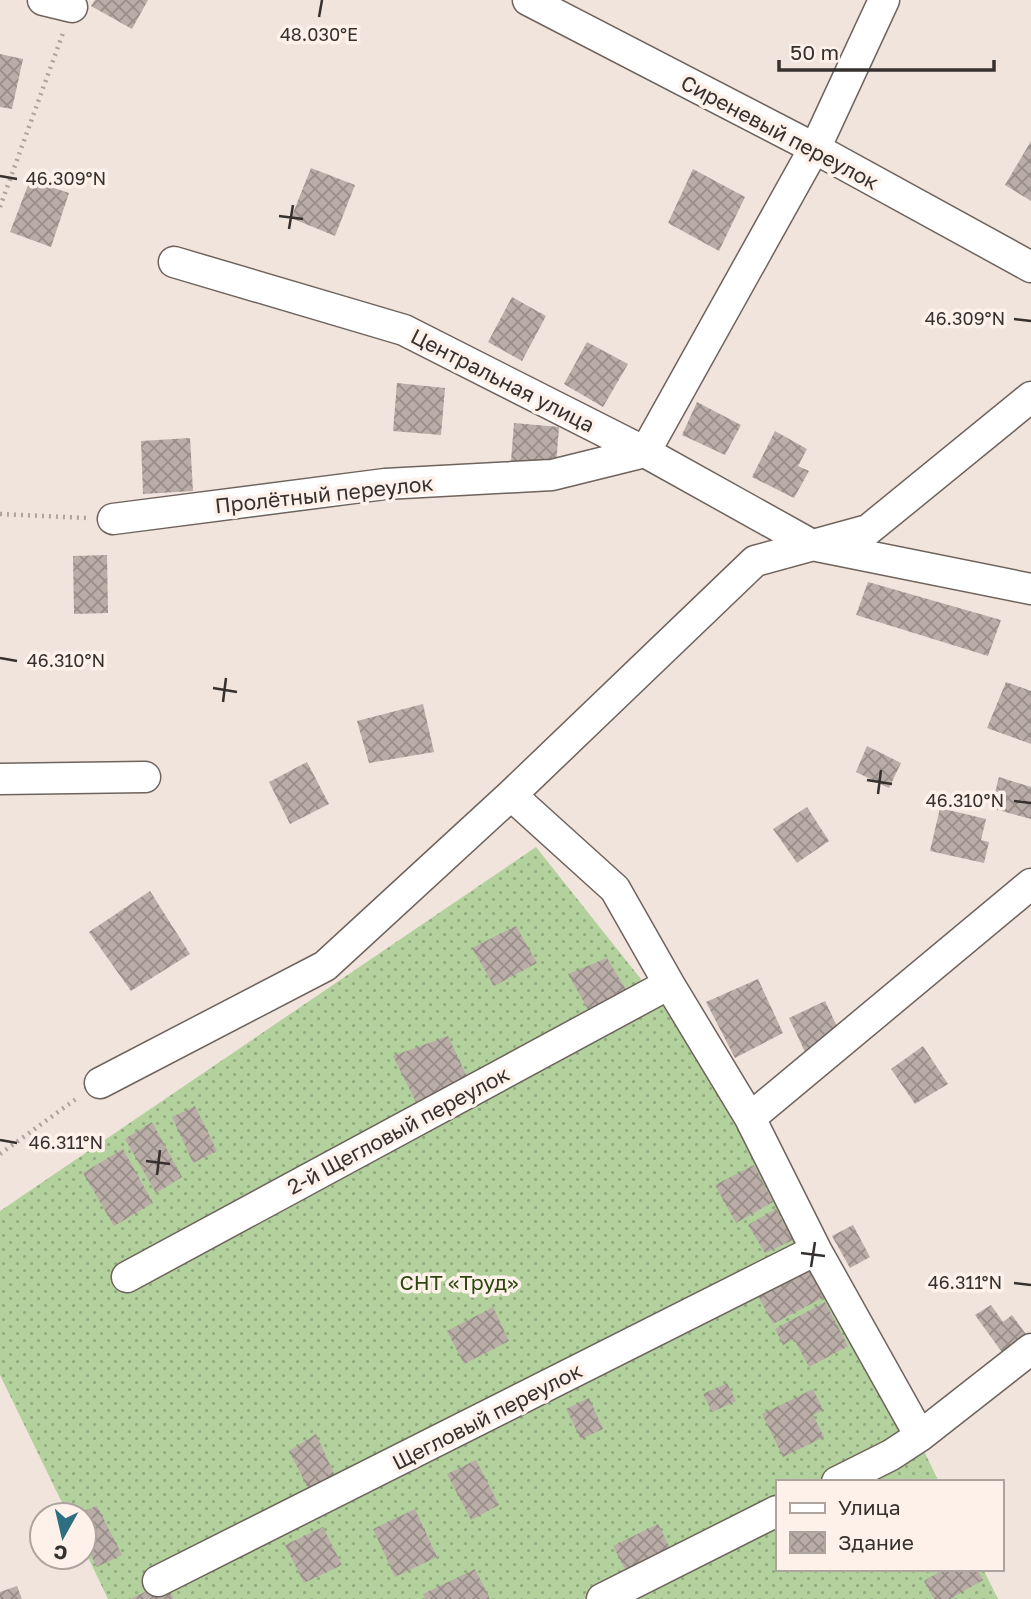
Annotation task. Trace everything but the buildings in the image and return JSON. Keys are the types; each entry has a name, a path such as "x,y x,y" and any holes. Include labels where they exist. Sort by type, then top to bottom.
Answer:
{"street":[{"path":"43,0 72,7"},
{"name":"Сиреневый переулок","path":"528,0 814,148 1031,267"},
{"path":"645,452 814,148 884,0"},
{"name":"Центральная улица","path":"174,262 404,330 645,452 812,545"},
{"path":"100,1083 325,966 511,795 755,561 868,530 1031,397"},
{"name":"Пролётный переулок","path":"113,519 385,484 552,475 645,452"},
{"path":"812,545 1031,589"},
{"path":"0,779 145,778"},
{"path":"511,795 615,889 668,984 750,1118 816,1250 920,1436"},
{"path":"750,1118 1031,884"},
{"name":"2-й Щегловый переулок","path":"127,1277 668,984"},
{"name":"Щегловый переулок","path":"158,1581 816,1250"},
{"path":"841,1480 891,1455 920,1436 1031,1349"},
{"path":"602,1599 776,1512"}],"path":[{"path":"0,207 72,7"},
{"path":"0,514 113,519"},
{"path":"0,1154 100,1083"}],"green space":[{"name":"СНТ «Труд»","path":"536,847 644,983 665,997 922,1447 938,1480 776,1480 776,1571 984,1571 998,1599 108,1599 95,1571 98,1571 98,1501 61,1501 0,1375 0,1211"}]}
